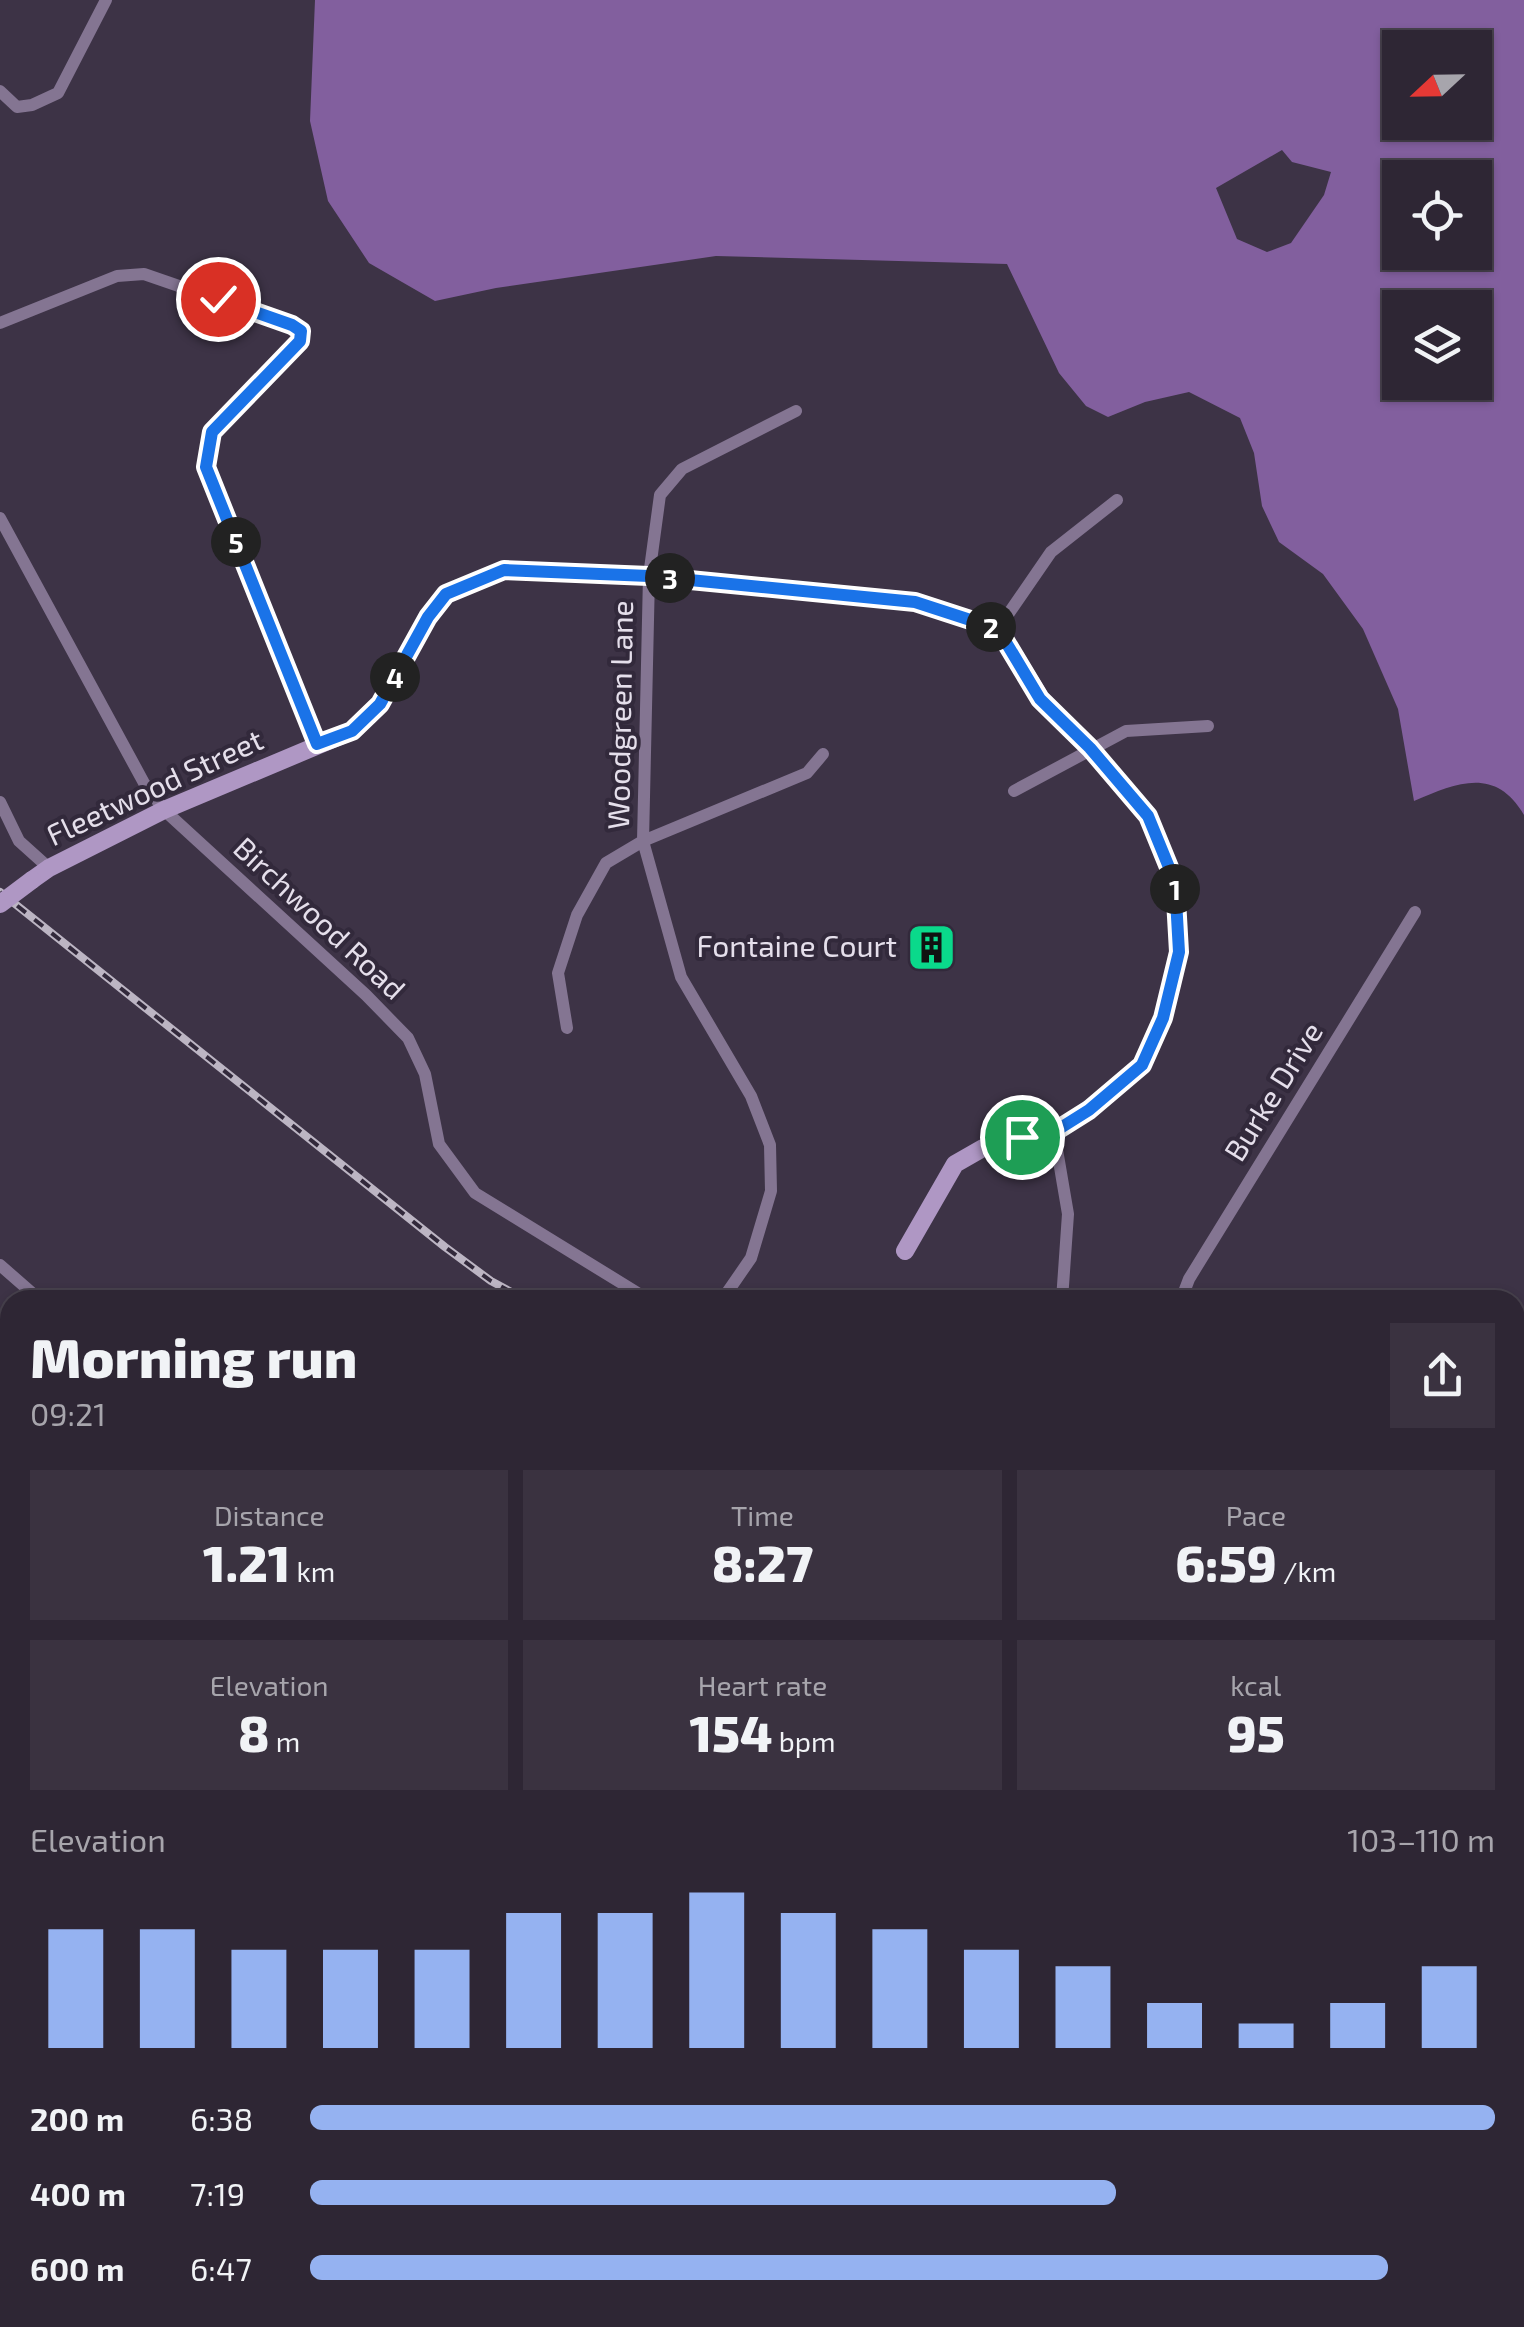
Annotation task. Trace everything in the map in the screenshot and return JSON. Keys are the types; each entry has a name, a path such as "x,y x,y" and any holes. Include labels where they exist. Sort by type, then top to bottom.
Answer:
{"street":[{"path":"0,92 17,106 32,105 58,93 106,0"},
{"path":"0,323 117,276 144,274 301,331 300,341 212,432 206,467 317,744"},
{"name":"Woodgreen Lane","path":"729,1290 751,1258 771,1191 770,1144 751,1096 680,977 643,840 649,576 660,496 682,469 796,411"},
{"path":"905,1251 956,1164 983,1148 1054,1132 1089,1110 1142,1065 1163,1018 1179,952 1175,882 1148,816 1090,748 1040,699 998,629 1051,552 1118,500"},
{"name":"Birchwood Road","path":"0,518 144,784 164,810 408,1038 425,1074 439,1144 475,1192 633,1290"},
{"name":"Fleetwood Street","path":"0,904 49,868 164,810 352,731 380,704 428,617 446,594 504,570 649,576 915,602 998,629"},
{"path":"1014,791 1126,731 1208,726"},
{"path":"567,1028 558,974 577,914 606,864 643,840 806,773 823,754"},
{"path":"0,802 19,841 49,868"},
{"name":"Burke Drive","path":"1185,1290 1415,912"},
{"path":"1054,1132 1068,1214 1063,1290"},
{"path":"0,1265 29,1290"}],"shaded area":[{"path":"315,0 1524,0 1524,815 1513,800 1488,784 1460,785 1414,801 1398,709 1363,629 1323,574 1279,542 1262,506 1254,453 1240,418 1189,392 1145,402 1108,417 1086,406 1059,373 1007,264 716,256 496,288 435,301 369,263 328,201 310,121","holes":["1282,150 1292,162 1331,172 1324,195 1291,243 1267,252 1237,239 1216,188"]}],"railway":[{"path":"0,892 445,1247 508,1290"}],"place":[{"name":"Fontaine Court","path":"932,947"}],"route":[{"path":"218,299 301,331 300,341 212,432 206,467 317,744 352,731 380,704 428,617 446,594 504,570 649,576 915,602 998,629 1040,699 1090,748 1148,816 1175,882 1179,952 1163,1018 1142,1065 1089,1110 1054,1132 1022,1137"}]}
